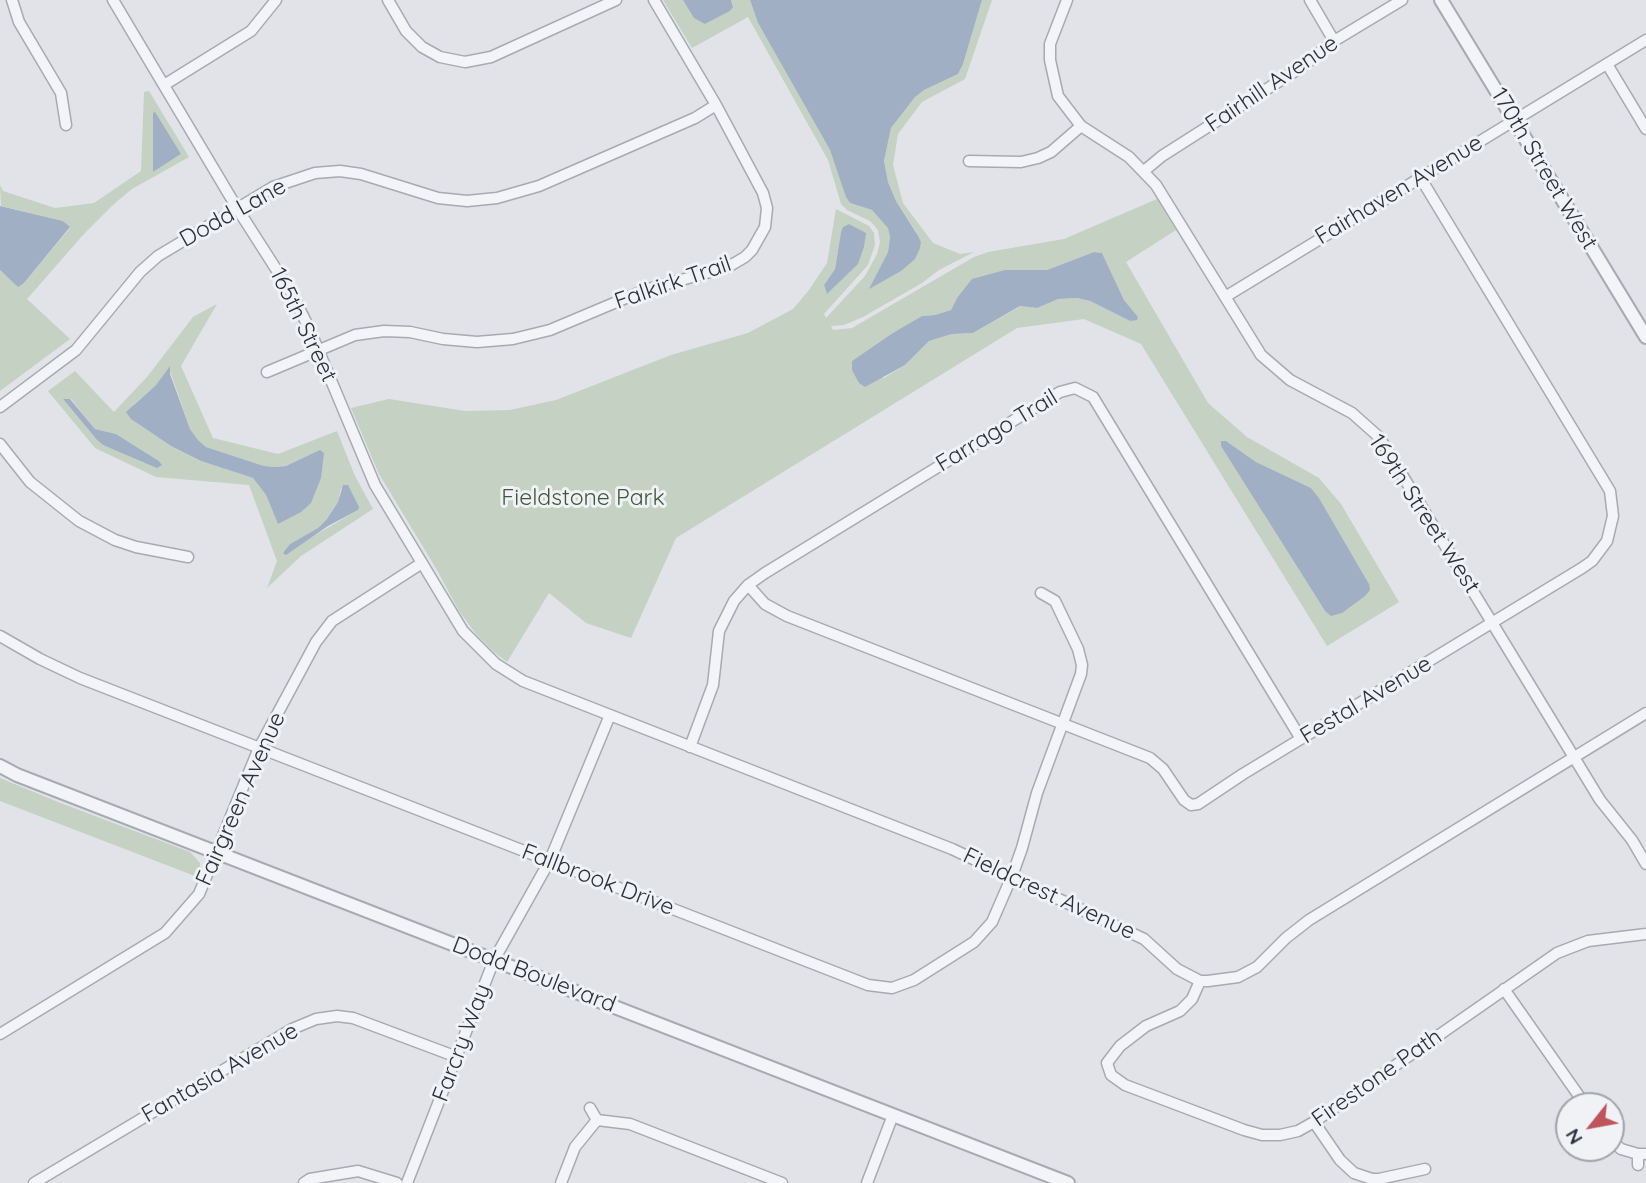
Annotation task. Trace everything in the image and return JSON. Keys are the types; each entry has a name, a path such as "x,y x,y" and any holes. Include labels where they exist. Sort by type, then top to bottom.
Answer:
{"street":[{"path":"12,0 19,22 61,93 66,125"},
{"name":"165th Street","path":"113,0 237,208 292,294 364,462 463,631 483,654"},
{"path":"164,85 251,31 276,0"},
{"path":"388,0 406,32 422,47 440,57 465,62 491,57 616,0"},
{"name":"Falkirk Trail","path":"267,372 355,335 384,331 410,332 477,342 513,339 550,330 645,290 737,263 752,250 761,235 766,208 763,193 716,105 654,0"},
{"name":"169th Street West","path":"1067,0 1050,44 1050,60 1058,96 1080,126 1129,158 1161,192 1251,340 1275,368 1305,389 1352,413 1379,438 1600,800 1632,840 1646,864"},
{"path":"1310,0 1334,41"},
{"name":"Fairhill Avenue","path":"1144,171 1162,156 1278,84 1334,41 1402,0"},
{"name":"170th Street West","path":"1441,0 1646,337"},
{"name":"Fairhaven Avenue","path":"1225,297 1646,40"},
{"path":"1606,64 1646,129"},
{"name":"Dodd Lane","path":"0,407 76,350 133,280 158,256 281,183 300,176 326,172 361,174 438,198 467,201 498,198 539,186 695,118 716,105"},
{"path":"969,161 1021,162 1038,159 1051,152 1080,126"},
{"name":"Festal Avenue","path":"748,585 765,604 787,616 1150,758 1163,769 1178,792 1191,805 1198,804 1592,561 1607,541 1613,503 1604,479 1420,177"},
{"name":"Farrago Trail","path":"690,747 713,685 719,631 734,601 748,585 1070,388 1080,389 1093,397 1300,739"},
{"path":"0,444 30,482 79,521 114,540 188,557"},
{"name":"Fairgreen Avenue","path":"0,1034 165,933 199,894 259,748 316,642 332,621 422,564"},
{"name":"Fallbrook Drive","path":"0,636 80,678 879,987 892,988 914,980 974,942 992,922 1012,876 1037,793 1081,674 1081,657 1055,601 1041,593"},
{"name":"Fieldcrest Avenue","path":"483,654 523,681 952,849 1012,876 1144,939 1177,969 1200,981"},
{"path":"1200,981 1230,979 1257,967 1286,937 1309,920 1646,713"},
{"name":"Farcry Way","path":"407,1183 495,960 550,860 610,715"},
{"name":"Dodd Boulevard","path":"0,766 17,775 1068,1183"},
{"name":"Firestone Path","path":"1200,981 1192,999 1180,1011 1146,1026 1120,1046 1107,1063 1111,1075 1125,1085 1262,1135 1288,1134 1314,1122 1543,961 1588,941 1646,934"},
{"path":"1504,989 1576,1092"},
{"name":"Fantasia Avenue","path":"34,1183 292,1028 316,1019 337,1016 353,1018 457,1057"},
{"path":"590,1108 597,1120"},
{"path":"867,1183 893,1115"},
{"path":"561,1183 575,1147 597,1120"},
{"path":"597,1120 630,1124 782,1183"},
{"path":"1314,1122 1340,1160 1354,1173 1379,1179 1425,1170"},
{"path":"304,1183 310,1179 358,1171 397,1183"}],"green space":[{"name":"Fieldstone Park","path":"663,0 683,0 705,24 730,11 733,6 731,0 750,0 758,23 830,150 850,203 872,210 888,227 888,252 870,288 917,233 896,201 888,182 884,161 891,128 914,97 958,74 982,0 992,0 965,79 922,102 898,134 893,165 903,203 933,243 960,254 974,252 939,270 922,283 863,317 844,325 831,326 833,330 852,328 974,257 988,252 1064,239 1157,199 1176,230 1126,262 1208,403 1247,437 1319,478 1341,504 1399,602 1327,646 1141,344 1084,319 1017,328 676,538 631,638 586,623 549,593 507,662 494,652 459,611 379,474 351,408 389,399 465,411 510,410 556,400 671,355 748,333 793,309 809,290 827,263 836,209 869,226 874,233 875,245 868,265 824,314 826,318 865,276 877,254 880,242 878,230 870,221 847,210 841,204 828,160 748,17 692,48","holes":["849,224 865,233 864,247 858,263 827,294 824,285 835,269 843,227","1094,252 1102,253 1124,300 1138,317 1130,321 1090,301 1077,298 1057,299 1037,308 1021,306 973,333 952,334 929,341 905,365 884,378 852,361 922,316 951,310 957,298 1027,271 1047,270","1226,441 1256,462 1311,488 1369,584 1325,611 1267,519"]},
{"path":"149,91 189,157 132,189 115,203 27,299 70,339 0,391 0,270 18,286 24,283 70,228 63,221 1,206 0,185 3,191 55,208 94,203 141,171 144,92","holes":["153,113 181,154 153,172"]},
{"path":"217,304 181,366 213,438 278,454 337,431 355,476 373,509 301,556 267,588 277,561 249,485 156,477 95,448 48,391 75,371 114,412 147,377 193,317","holes":["169,368 190,429 206,447 264,466 275,467 286,466 320,451 278,524 266,495 253,478 201,461 171,446 140,425 133,405 156,385","63,399 71,399 95,429 116,434 159,461 161,465 103,445","341,488 358,510 295,547 290,544 318,528 338,502"]},
{"path":"0,778 190,852 200,863 200,878 0,801"}],"water":[{"path":"683,0 731,0 733,7 705,24 694,18"},
{"path":"750,0 982,0 958,74 915,97 891,128 884,161 888,182 896,201 921,242 915,259 901,271 869,289 888,252 888,228 872,210 850,203 846,197 830,150 758,23"},
{"path":"155,112 181,154 153,172 153,113"},
{"path":"0,206 63,221 70,227 18,287 0,270"},
{"path":"849,224 866,233 864,247 858,264 827,294 824,285 835,269 843,227"},
{"path":"1094,252 1102,253 1124,300 1138,317 1137,320 1130,321 1090,301 1077,298 1058,299 1037,308 1020,306 973,333 952,334 929,341 905,365 865,387 859,383 852,370 852,361 893,333 922,316 951,310 972,279 1005,270 1047,270"},
{"path":"170,366 170,374 190,429 206,447 264,466 275,467 286,466 320,450 324,453 321,478 311,503 301,512 278,524 266,495 253,478 201,461 171,446 131,419 126,412 156,385"},
{"path":"63,399 70,399 95,429 116,434 162,465 157,468 103,445"},
{"path":"1221,441 1226,441 1256,462 1311,488 1369,584 1370,590 1365,596 1342,613 1331,616 1325,611 1221,446"},
{"path":"343,485 348,485 358,510 328,526 286,555 283,553 290,544 318,528 327,519 338,502"}]}
